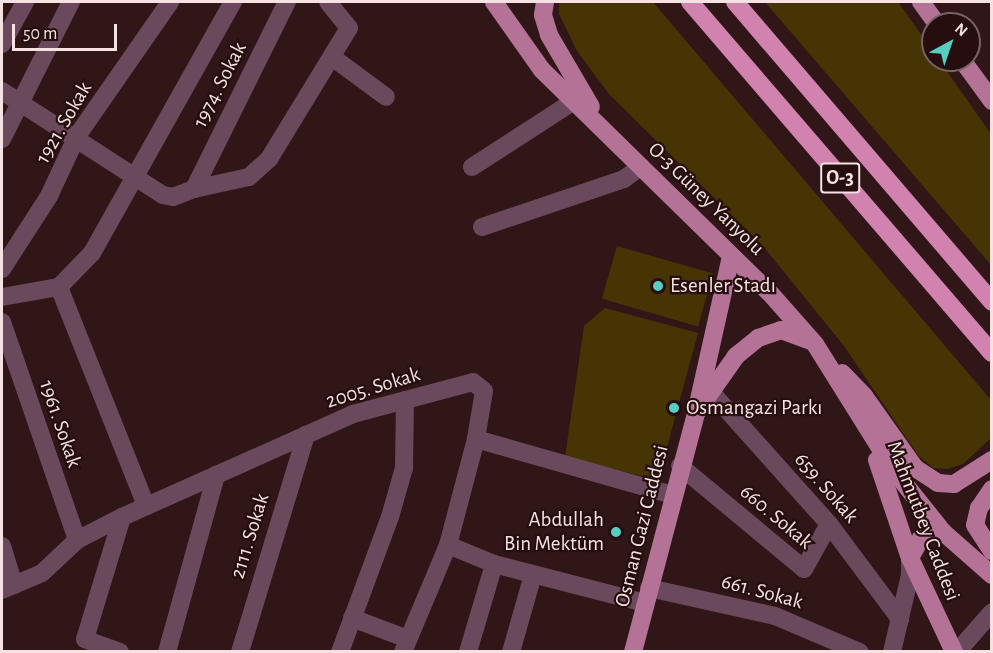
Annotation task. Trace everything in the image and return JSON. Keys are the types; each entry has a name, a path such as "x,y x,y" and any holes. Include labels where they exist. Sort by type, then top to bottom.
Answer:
{"highway":[{"name":"O-3","path":"690,2 992,354"},
{"name":"O-3","path":"735,2 992,302"}],"main road":[{"name":"O-3 Güney Yanyolu","path":"494,2 535,62 731,256 815,344 895,472 943,532 992,575"},
{"path":"545,2 543,15 558,54 614,141"},
{"path":"971,72 992,101"},
{"name":"Osman Gazi Caddesi","path":"633,651 672,495 696,413 731,256"},
{"name":"Osman Gazi Caddesi","path":"696,413 736,356 758,338 781,330 815,344"},
{"path":"815,344 864,396 915,468 938,483 954,484 973,475 992,460"},
{"name":"Mahmutbey Caddesi","path":"815,344 881,468 910,558 956,651"},
{"path":"992,489 979,508 975,525 992,551"},
{"path":"910,558 922,536 943,532"}],"street":[{"path":"2,44 25,2"},
{"path":"2,139 71,2"},
{"name":"1921. Sokak","path":"2,269 49,196 77,136 170,2"},
{"path":"2,297 59,287 92,254 132,177 233,2"},
{"name":"1974. Sokak","path":"194,189 287,2"},
{"path":"2,91 77,136 132,177 173,197 194,189 249,177 269,159 350,28 328,2"},
{"path":"332,57 386,97"},
{"path":"471,167 574,101"},
{"path":"483,227 624,179 641,166"},
{"path":"59,287 146,506"},
{"name":"1961. Sokak","path":"2,322 77,540"},
{"name":"2005. Sokak","path":"8,588 42,573 77,540 122,517 353,414 473,382 484,390 476,439 448,545 406,645"},
{"name":"659. Sokak","path":"711,392 829,524 900,619"},
{"path":"340,651 390,517 404,468 405,400"},
{"name":"2111. Sokak","path":"240,651 306,435"},
{"path":"476,439 672,495"},
{"name":"660. Sokak","path":"680,466 804,569 829,524"},
{"path":"167,651 216,475"},
{"path":"120,651 85,639 122,517"},
{"name":"661. Sokak","path":"448,545 494,564 533,575 775,616 860,651"},
{"path":"2,546 8,588"},
{"path":"892,651 910,558"},
{"path":"468,651 494,564"},
{"path":"511,651 533,575"},
{"path":"956,651 992,612"},
{"path":"352,618 406,645"}],"shaded area":[{"path":"559,2 653,2 991,400 991,438 963,464 947,469 933,468 918,455 844,346 763,246 609,94 577,51 559,14"},
{"path":"765,2 898,2 921,34 921,72 947,72 991,134 991,265"},
{"name":"Esenler Stadı","path":"617,246 713,274 698,326 602,299"},
{"path":"605,308 698,333 658,480 565,457 584,326"}],"place":[{"name":"Esenler Stadı","path":"658,286"},
{"name":"Osmangazi Parkı","path":"674,408"},
{"name":"Abdullah Bin Mektüm","path":"616,532"}]}
